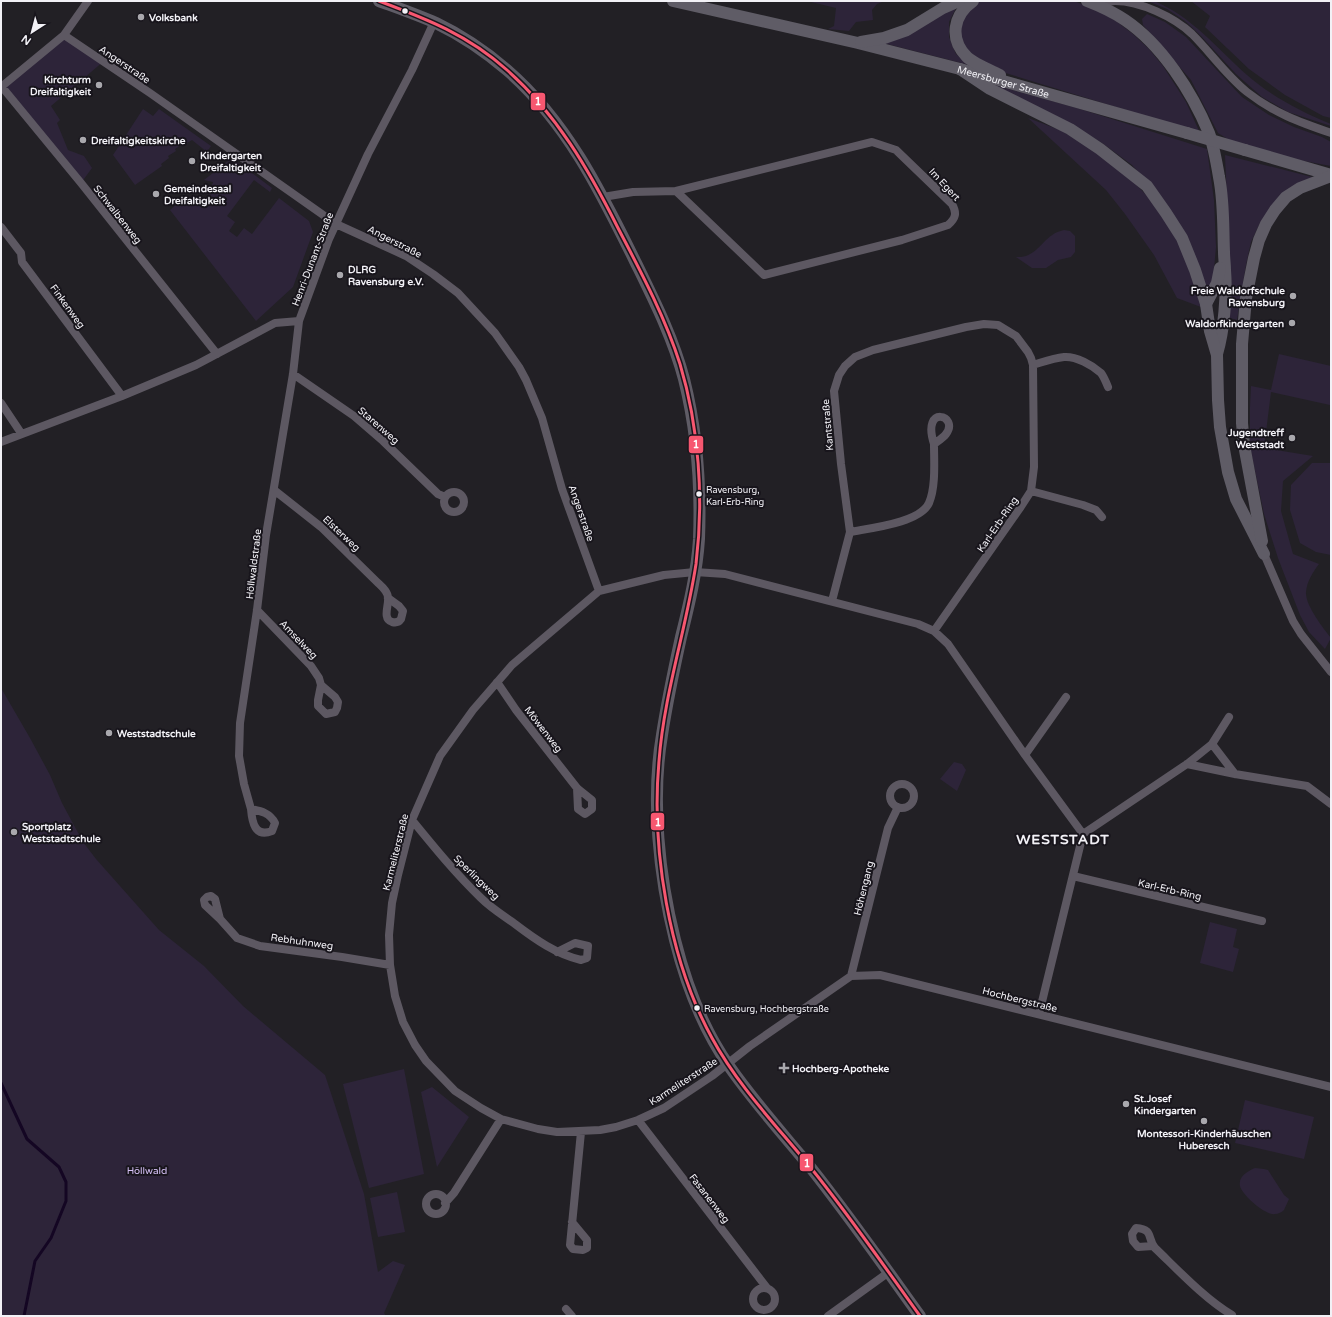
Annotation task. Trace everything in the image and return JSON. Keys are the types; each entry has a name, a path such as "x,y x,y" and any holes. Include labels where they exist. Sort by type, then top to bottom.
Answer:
{"street":[{"path":"1,87 64,35 88,1"},
{"path":"379,1 434,22 487,54 508,71 551,116 568,138 604,197 665,326 680,364 685,384 693,426 699,490 698,542 695,572 661,737 657,786 658,818 664,886 674,937 681,964 691,992 711,1037 727,1064 812,1170 889,1272 920,1316"},
{"name":"Meersburger Straße","path":"673,1 858,43 960,69 1187,132 1331,175"},
{"path":"858,43 884,38 907,30 959,1"},
{"path":"973,1 962,10 956,24 956,40 960,49 968,58 1022,87"},
{"path":"1092,3 1115,1 1132,4 1158,12 1191,34 1238,84 1257,99 1293,120 1331,133"},
{"path":"1092,3 1125,20 1144,35 1157,48 1178,76 1194,102 1209,134 1220,178 1226,270 1221,341 1217,355"},
{"name":"Henri-Dunant-Straße","path":"1,442 21,433 122,396 196,365 275,323 299,321 336,224 368,154 412,70 434,22"},
{"name":"Angerstraße","path":"64,35 156,97 336,224 406,256 452,288 481,317 495,333 519,366 542,418 562,489 599,591"},
{"path":"960,69 990,89 1070,129 1100,149 1147,186 1166,212 1182,238 1195,270 1206,304 1210,331 1217,355 1220,427 1228,472 1236,499 1264,554 1293,621 1301,634 1331,672"},
{"name":"Schwalbenweg","path":"1,87 86,189 217,354"},
{"name":"Im Egert","path":"604,197 632,192 676,191 872,142 896,150 952,204 956,215 954,220 948,225 902,240 764,275 676,191"},
{"path":"1264,554 1245,453 1243,430 1241,401 1242,344 1246,298 1259,240 1266,224 1275,210 1286,197 1300,188 1331,175"},
{"name":"Finkenweg","path":"1,227 21,253 22,262 122,396"},
{"path":"1206,304 1217,283 1224,253"},
{"name":"Höllwaldstraße","path":"251,809 244,784 239,756 240,723 257,610 266,535 293,374 299,321"},
{"name":"Kantstraße","path":"832,601 850,532 840,464 834,392 839,375 845,366 856,357 873,350 984,324 998,325 1016,336 1028,352 1033,365 1034,468 1031,491"},
{"path":"1033,365 1057,358 1070,357 1083,361 1100,372 1105,378 1108,387"},
{"name":"Starenweg","path":"293,374 354,416 393,450 438,494 445,497"},
{"path":"1,403 21,433"},
{"path":"850,532 900,523 918,514 929,504 932,488 934,444"},
{"name":"Elsterweg","path":"274,490 321,527 386,591 388,598"},
{"name":"Karl-Erb-Ring","path":"934,631 1031,491 1083,505 1096,510 1102,517"},
{"path":"695,572 725,574 918,624 934,631 948,644 1025,755 1083,834"},
{"name":"Karmeliterstraße","path":"695,572 664,575 599,591 512,665 473,710 440,756 412,820 392,903 389,935 390,965 395,996 403,1022 420,1054 455,1091 501,1119 538,1129 557,1132 581,1132 616,1127 638,1120 664,1108 712,1076 727,1064"},
{"name":"Amselweg","path":"257,610 311,666 319,678 321,685"},
{"name":"Möwenweg","path":"497,682 516,710 577,788"},
{"path":"1025,755 1066,697"},
{"path":"1039,1014 1083,834 1187,764 1212,744 1229,717"},
{"path":"1212,744 1235,774"},
{"path":"1187,764 1307,786 1331,804"},
{"name":"Höhengang","path":"851,976 888,828 898,807"},
{"name":"Sperlingweg","path":"412,820 447,863 481,898 529,935 557,952"},
{"name":"Karl-Erb-Ring","path":"1073,876 1262,921"},
{"name":"Rebhuhnweg","path":"220,919 236,938 260,946 390,965"},
{"name":"Hochbergstraße","path":"851,976 880,975 1331,1087"},
{"path":"727,1064 750,1046 851,976"},
{"path":"445,1203 454,1193 501,1119"},
{"name":"Fasanenweg","path":"638,1120 767,1288"},
{"path":"572,1222 581,1132"},
{"path":"1153,1246 1204,1294 1222,1309 1234,1316"},
{"path":"828,1316 889,1272"},
{"path":"566,1309 572,1316"}],"green space":[{"path":"807,1 882,2 877,4 872,10 873,20 856,22 849,31 828,29 834,26 836,8"},
{"path":"977,1 1074,1 1097,10 1116,21 1149,49 1163,66 1186,102 1200,133 999,71 983,62 975,57 963,44 960,36 960,27 963,18"},
{"path":"1154,1 1167,7 1192,24 1256,83 1276,97 1331,124 1331,126 1288,112 1262,97 1236,74 1185,21 1167,9 1150,2"},
{"path":"1191,1 1331,1 1331,118 1323,116 1285,95 1249,69 1205,27 1210,16"},
{"path":"957,6 949,22 949,37 956,54 969,65 883,43"},
{"path":"1147,14 1165,22 1186,37 1242,97 1269,115 1331,142 1331,166 1245,150 1218,133 1191,80 1143,25 1142,19"},
{"path":"64,35 104,61 51,106 60,120 57,123 68,150 84,156 92,168 81,183 2,87"},
{"path":"991,84 1077,108 1207,149 1214,200 1216,247 1213,280 1207,292 1159,195 1132,165 1102,143 1068,123"},
{"path":"143,109 153,116 159,109 211,146 207,152 192,140 185,144 184,143 168,156 169,158 161,164 162,166 135,185 113,155"},
{"path":"1028,118 1060,130 1099,153 1129,177 1151,200 1174,233 1185,257 1201,307 1177,298 1154,255 1106,190"},
{"path":"1225,155 1316,178 1260,223 1251,242 1237,320 1226,317 1228,224"},
{"path":"232,158 272,188 270,192 254,180 227,216 235,222 229,231 237,237 244,228 252,234 279,198 309,221 313,232 293,287 256,321 170,210 183,199 206,205 213,182 204,180"},
{"path":"1064,230 1070,231 1075,236 1075,252 1071,257 1058,260 1046,268 1032,268 1016,257 1025,256 1031,253 1052,235"},
{"path":"1279,354 1331,366 1330,405 1271,392 1264,448 1313,456 1283,481 1281,511 1293,554 1319,564 1309,580 1306,597 1311,610 1331,638 1325,649 1309,632 1300,615 1278,558 1264,514 1250,447 1251,386 1271,390"},
{"path":"1312,463 1331,463 1331,555 1316,552 1300,543 1290,510 1291,485"},
{"name":"Höllwald","path":"1,688 50,775 62,803 83,842 96,859 159,930 204,966 243,1006 325,1075 364,1194 378,1272 393,1261 405,1265 384,1313 386,1316 1,1316"},
{"path":"954,762 962,764 966,770 957,791 940,779"},
{"path":"1210,922 1237,929 1233,947 1239,949 1233,972 1200,963"},
{"path":"404,1069 424,1174 369,1188 343,1084"},
{"path":"432,1087 469,1117 437,1167 421,1092"},
{"path":"1245,1100 1314,1117 1304,1159 1235,1143"},
{"path":"1255,1168 1268,1170 1284,1195 1289,1199 1284,1210 1281,1212 1271,1214 1266,1212 1255,1204 1242,1190 1240,1182 1242,1177 1247,1172"},
{"path":"397,1192 405,1232 378,1237 370,1198"}],"waterway":[{"path":"1,1083 27,1139 59,1167 66,1182 66,1201 51,1238 35,1261 24,1316"}],"transit line":[{"name":"1","path":"379,1 414,14 446,29 477,47 507,70 541,105 570,143 607,206 644,278 674,346 692,413 696,438 700,514 696,564 692,589 665,711 659,761 657,795 661,867 666,903 674,939 684,974 697,1007 722,1056 771,1121 839,1204 920,1316"}],"place":[{"name":"Volksbank","path":"141,17"},
{"name":"Kirchturm Dreifaltigkeit","path":"99,85"},
{"name":"Dreifaltigkeitskirche","path":"83,140"},
{"name":"Kindergarten Dreifaltigkeit","path":"192,161"},
{"name":"Gemeindesaal Dreifaltigkeit","path":"156,194"},
{"name":"DLRG Ravensburg e.V.","path":"340,275"},
{"name":"Freie Waldorfschule Ravensburg","path":"1293,296"},
{"name":"Waldorfkindergarten","path":"1292,323"},
{"name":"Jugendtreff Weststadt","path":"1292,438"},
{"name":"Ravensburg, Karl-Erb-Ring","path":"699,494"},
{"name":"Weststadtschule","path":"109,733"},
{"name":"Sportplatz Weststadtschule","path":"14,832"},
{"name":"Ravensburg, Hochbergstraße","path":"697,1008"},
{"name":"Hochberg-Apotheke","path":"784,1068"},
{"name":"St.Josef Kindergarten","path":"1126,1104"},
{"name":"Montessori-Kinderhäuschen Huberesch","path":"1204,1121"}],"district":[{"name":"WESTSTADT","path":"1063,839"}]}
